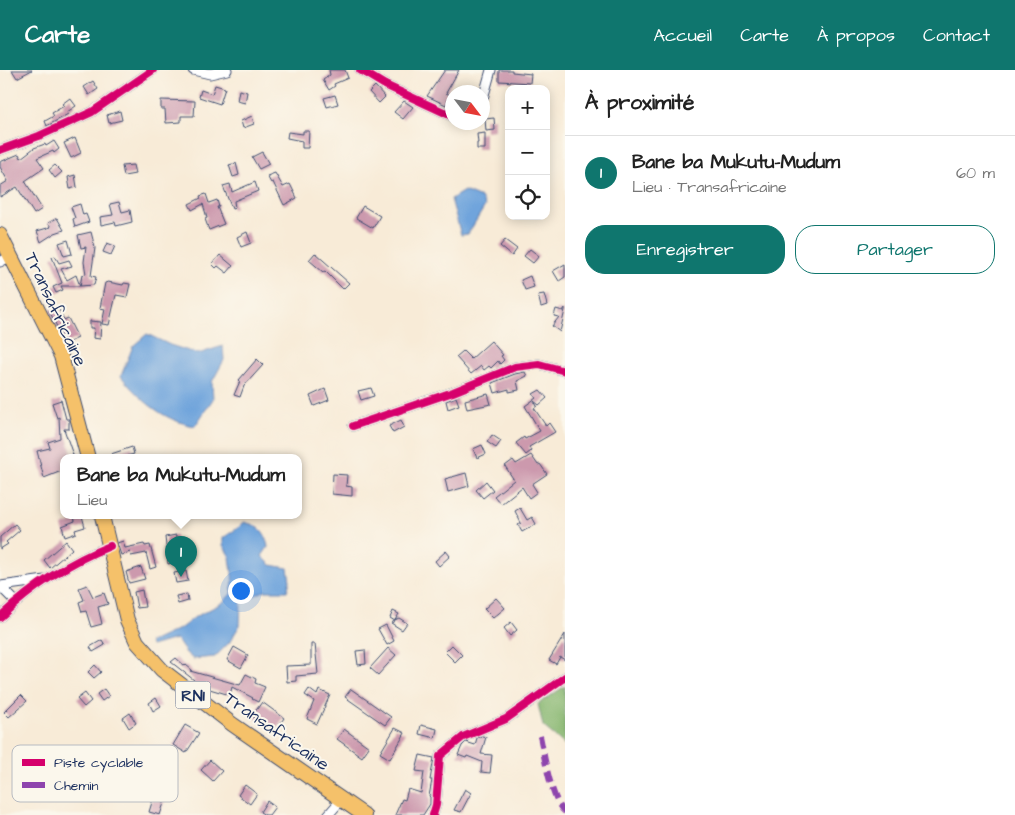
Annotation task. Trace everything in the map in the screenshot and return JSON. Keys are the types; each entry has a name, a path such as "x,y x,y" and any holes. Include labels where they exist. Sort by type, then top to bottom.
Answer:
{"highway":[{"name":"Transafricaine","path":"0,235 6,259 61,356 87,454"},
{"name":"Transafricaine","path":"103,519 120,596 127,620 137,642 162,670 232,724 364,815"}],"street":[{"path":"0,150 39,136 92,112 153,70"},
{"path":"193,70 210,74 227,70"},
{"path":"360,70 385,85 445,113"},
{"path":"487,85 491,70"},
{"path":"353,426 453,392 515,367 539,364 565,371"},
{"path":"0,617 16,602 48,580 89,554 110,546"},
{"path":"0,586 48,580"},
{"path":"0,586 16,602"},
{"path":"433,815 436,805 440,756 463,737 506,719 565,677"},
{"path":"328,815 342,799"}],"green space":[{"path":"565,686 565,745 543,726 538,704"}],"water":[{"path":"464,191 481,198 485,206 468,234 461,235 451,199"},
{"path":"147,334 170,345 198,354 223,346 224,360 212,382 213,399 195,426 173,419 153,408 121,376 133,346"},
{"path":"244,522 258,527 265,536 268,547 262,556 271,565 288,568 290,581 287,591 264,591 241,602 240,625 229,643 215,657 193,659 176,639 151,646 149,643 181,628 195,617 222,603 231,594 233,581 230,557 223,545 223,538"}],"building":[{"path":"12,70 32,70 17,78"},
{"path":"329,70 345,70 348,78 334,84 335,86 329,90 323,80 330,75"},
{"path":"445,70 459,70 451,85 445,85 445,105 427,96"},
{"path":"499,70 512,70 512,72 531,74 530,83 499,81"},
{"path":"93,81 98,89 89,95 84,87"},
{"path":"215,85 225,88 220,104 199,97 201,90 212,94"},
{"path":"375,86 385,97 379,103 369,92"},
{"path":"239,90 247,92 245,103 237,101"},
{"path":"335,95 338,104 327,107 324,98"},
{"path":"70,98 76,106 67,112 68,114 47,126 45,121 54,116 52,113 64,106 62,104"},
{"path":"161,100 195,101 194,116 181,116 181,122 166,123 165,109 161,109"},
{"path":"404,101 413,107 403,119 394,112"},
{"path":"120,111 122,120 109,123 107,115"},
{"path":"252,116 254,124 243,128 241,121"},
{"path":"490,118 494,118 495,130 486,131 490,130"},
{"path":"303,131 309,131 308,148 302,148 302,141 287,138 288,132 303,134"},
{"path":"485,133 485,149 477,149 477,134"},
{"path":"75,138 81,153 71,158 64,143"},
{"path":"54,141 59,149 54,153 53,151 37,158 44,168 25,181 42,209 34,214 17,187 0,197 0,186 8,181 0,167 0,162 19,154 21,158 34,148 45,144 46,146"},
{"path":"262,152 269,164 259,169 252,157"},
{"path":"236,163 239,175 233,177 229,165"},
{"path":"55,165 62,172 55,178 49,170"},
{"path":"133,165 135,174 124,176 122,166"},
{"path":"275,173 283,187 290,184 297,198 284,205 273,182 271,183 267,176"},
{"path":"75,175 77,187 70,189 68,177"},
{"path":"255,182 258,191 234,201 235,208 232,209 223,186 230,184 232,192"},
{"path":"206,194 209,203 217,200 219,207 217,207 224,224 209,230 203,204 192,210 189,204"},
{"path":"119,202 122,212 130,210 132,222 116,226 115,222 101,225 100,217 113,215 110,204"},
{"path":"80,204 83,215 86,214 89,222 75,227 73,219 75,218 71,207"},
{"path":"363,206 380,216 373,228 356,218"},
{"path":"57,218 64,230 55,233 41,242 37,231 51,227 48,223"},
{"path":"91,232 95,248 91,276 96,277 94,285 80,286 82,275 86,274 84,262 86,247 81,248 78,235"},
{"path":"247,232 251,243 241,247 237,237"},
{"path":"68,240 72,254 64,256 59,243"},
{"path":"505,240 517,249 512,256 500,246"},
{"path":"107,243 115,246 111,255 103,252"},
{"path":"530,249 539,256 533,263 524,256"},
{"path":"315,253 349,283 343,289 325,271 323,272 309,260"},
{"path":"220,255 233,266 227,273 212,264"},
{"path":"55,256 59,263 69,260 72,266 61,269 67,280 76,275 80,286 61,286 63,290 56,293 53,287 62,283 52,257"},
{"path":"565,264 565,277 559,281 553,271"},
{"path":"530,276 534,287 525,290 521,280"},
{"path":"105,283 123,285 124,283 130,284 127,297 116,295 109,325 102,324 105,309 100,308"},
{"path":"544,294 547,305 541,307 538,295"},
{"path":"58,307 64,320 68,318 78,338 65,344 49,310"},
{"path":"565,308 560,332 552,326 559,317 554,316 556,309 563,311"},
{"path":"90,321 101,322 100,339 93,338 94,328 90,328"},
{"path":"491,341 503,355 501,356 504,360 500,364 498,361 491,368 489,366 484,370 481,366 471,374 456,357 463,351 471,359"},
{"path":"257,359 263,365 244,386 240,397 234,395 239,380"},
{"path":"525,372 527,376 517,381 519,390 509,392 509,389 495,393 492,383"},
{"path":"371,388 374,396 361,400 358,391"},
{"path":"325,389 329,400 314,406 310,396"},
{"path":"540,390 547,398 539,405 534,401 537,406 534,408 546,426 549,423 555,432 529,447 531,451 526,455 516,443 524,437 525,439 540,431 525,406 536,398 533,394"},
{"path":"488,394 491,404 467,409 465,400"},
{"path":"456,397 459,405 448,409 446,401"},
{"path":"61,400 66,419 69,419 69,429 64,429 73,454 60,454 60,472 44,478 37,451 50,448 48,442 60,438 59,417 57,418 52,403"},
{"path":"401,420 404,427 393,433 389,426"},
{"path":"492,435 501,441 496,448 487,442"},
{"path":"482,445 486,454 477,458 473,449"},
{"path":"132,447 134,454 111,454"},
{"path":"531,455 547,474 532,484 537,492 529,498 522,487 501,504 494,496 514,480 505,466 513,460 516,464"},
{"path":"466,473 469,486 448,492 445,479"},
{"path":"333,474 347,475 346,486 352,487 352,496 332,494"},
{"path":"486,481 493,490 483,498 476,490"},
{"path":"520,508 527,520 532,517 536,524 522,532 518,525 521,523 515,511"},
{"path":"75,519 83,519 85,527 75,530 76,533 65,537 62,526 75,521"},
{"path":"15,524 20,530 6,542 8,544 0,549 0,537"},
{"path":"176,535 177,544 172,545 175,562 168,564 165,537"},
{"path":"66,541 72,549 50,568 44,560"},
{"path":"123,541 125,548 144,544 145,546 150,545 156,567 150,569 146,553 131,556 130,552 121,555 117,543"},
{"path":"446,551 450,556 439,566 435,561"},
{"path":"141,567 145,579 129,583 126,572"},
{"path":"186,571 188,581 176,583 174,573"},
{"path":"87,585 93,597 104,593 108,604 98,607 102,624 91,627 86,611 82,612 79,602 84,600 79,588"},
{"path":"142,590 145,607 137,608 134,592"},
{"path":"187,594 188,601 178,604 176,596"},
{"path":"496,598 505,608 493,618 484,609"},
{"path":"393,611 399,614 395,620 399,618 407,623 402,630 391,623 395,621 390,618"},
{"path":"511,622 517,630 510,636 504,628"},
{"path":"386,625 394,641 387,645 378,629"},
{"path":"565,634 565,660 560,657 556,664 549,660"},
{"path":"102,640 105,645 93,652 90,647"},
{"path":"311,644 315,644 318,674 296,676 296,681 287,682 286,666 311,665"},
{"path":"452,645 462,655 455,662 445,652"},
{"path":"234,647 248,655 241,668 227,660"},
{"path":"388,648 396,655 378,675 370,668"},
{"path":"365,650 366,664 358,665 356,651"},
{"path":"176,658 192,670 190,671 240,685 246,674 256,679 255,683 265,687 258,702 232,687 230,695 196,685 193,683 194,680 171,662"},
{"path":"95,665 101,672 94,678 88,672"},
{"path":"104,689 109,696 102,701 97,694"},
{"path":"309,689 317,695 319,690 330,695 317,724 307,719 314,701 305,695"},
{"path":"351,689 391,717 385,725 345,697"},
{"path":"85,693 91,701 84,707 77,699"},
{"path":"21,695 27,701 9,717 4,712"},
{"path":"156,698 161,706 153,711 149,703"},
{"path":"262,702 284,718 275,731 252,716"},
{"path":"130,713 136,723 129,728 123,718"},
{"path":"185,725 199,733 186,753 178,748 178,745 173,745"},
{"path":"421,725 437,729 435,738 419,734"},
{"path":"395,728 405,733 390,759 380,753"},
{"path":"344,729 369,747 362,757 337,739"},
{"path":"486,737 481,754 492,755 490,773 481,772 482,762 467,756 466,758 458,755 466,742 475,745 477,738"},
{"path":"420,755 434,758 430,780 432,780 429,796 430,804 423,815 395,815 402,799 405,800 408,789 421,793 424,772 416,771"},
{"path":"210,760 222,771 213,781 201,770"},
{"path":"245,785 257,794 250,804 238,795"},
{"path":"465,789 471,793 461,812 454,810"},
{"path":"267,801 275,807 269,815 265,815 260,812"},
{"path":"152,802 164,802 160,815 149,812"}],"marked path":[{"path":"540,736 552,788 560,806 565,812"}],"cycle path":[{"path":"0,150 39,136 92,112 153,70"},
{"path":"360,70 385,85 445,113"},
{"path":"353,426 453,392 515,367 539,364 565,371"},
{"path":"0,617 52,576 95,552 110,546"},
{"path":"433,815 436,805 440,756 463,737 506,719 565,677"}],"place":[{"name":"Bane ba Mukutu-Mudum","path":"181,577"}]}
